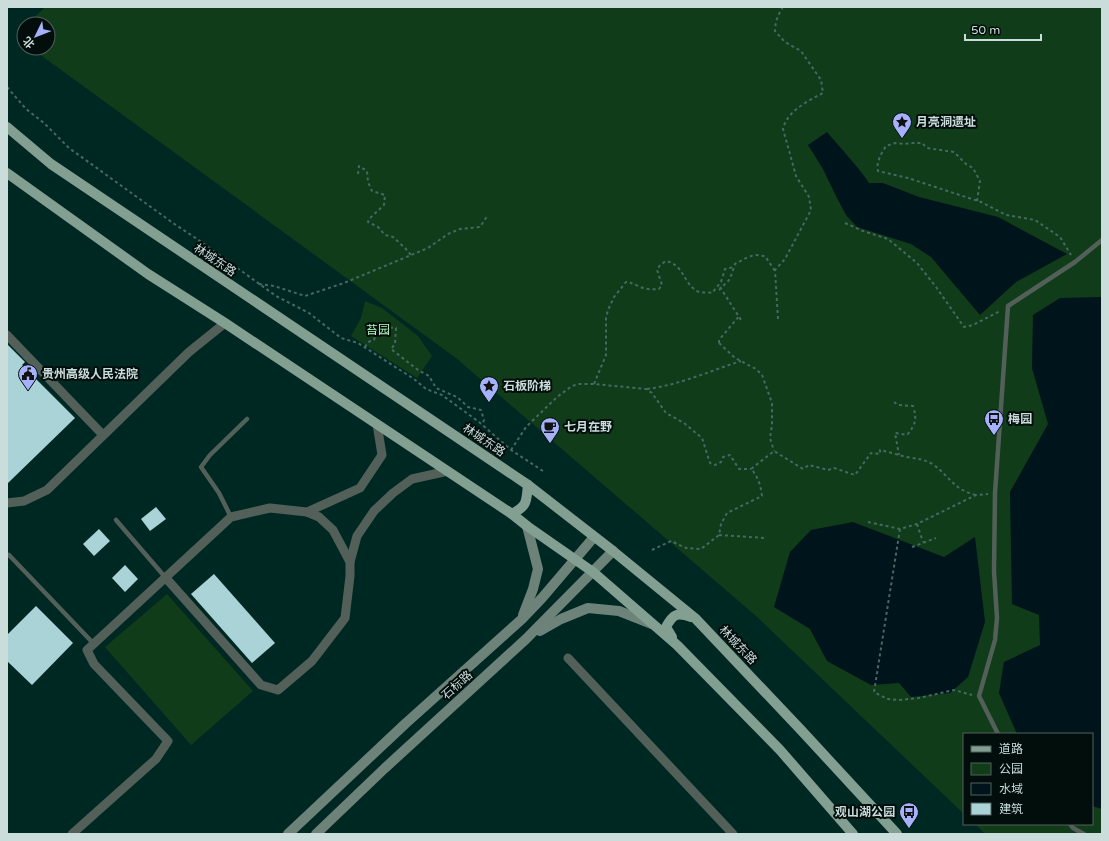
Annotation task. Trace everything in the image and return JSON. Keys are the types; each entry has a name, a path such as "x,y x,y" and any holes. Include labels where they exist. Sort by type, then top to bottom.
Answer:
{"main road":[{"name":"林城东路","path":"7,127 51,164 528,485 613,551 695,618 897,834"},
{"path":"7,174 148,274 225,323 448,471 512,514 593,572 677,645 780,750 852,834"},
{"path":"512,514 522,508 526,503 528,485"},
{"path":"522,619 533,589 538,569 527,526"},
{"name":"石标路","path":"288,834 405,724 522,619 594,537"},
{"name":"石标路","path":"316,834 385,768 526,640 613,551"},
{"path":"542,598 555,611"},
{"path":"526,640 560,619 588,608 618,611 655,625"},
{"path":"677,645 666,627 672,617 681,614 695,618"}],"street":[{"path":"7,503 24,501 47,490 189,352 225,323"},
{"path":"7,335 103,435"},
{"path":"307,512 360,488 382,455 377,424"},
{"path":"165,576 261,684 278,690 312,660 345,618 350,576 350,562 357,536 374,511 393,493 412,479 448,471"},
{"path":"72,834 156,759 168,741 94,664 87,650 93,643 230,516 270,508 307,512 319,517 333,530 350,562"},
{"path":"568,658 733,834"}],"lane":[{"path":"998,733 979,696 995,640 997,618 994,571 995,493 1008,306 1075,262 1102,240"},
{"path":"230,516 219,493 201,466 210,455 247,419"},
{"path":"116,520 165,576"},
{"path":"9,555 93,643"},
{"path":"1071,825 1073,828 1084,834"},
{"path":"1070,834 1073,828"}],"path":[{"path":"778,319 775,270 785,259 811,210 809,197 796,176 783,129 784,123 791,113 823,93 821,80 813,66 801,51 785,42 775,31 775,26 783,7"},
{"path":"7,87 26,109 44,123 69,148 258,284 276,296 309,313 341,338 358,343 365,347 414,379 426,390 442,395 482,425 511,450 543,470"},
{"path":"976,201 980,181 973,168 966,164 954,152 927,148 922,143 895,143 886,146 879,158 877,166 878,171 908,178 976,201 1006,215 1035,220 1060,237 1075,262"},
{"path":"358,174 359,166 367,171 368,182 372,191 385,195 384,205 369,219 368,222 378,227 385,235 393,237 411,255"},
{"path":"258,284 274,286 305,296 344,283 428,248 448,234 460,229 480,227 488,215"},
{"path":"845,223 863,231 888,239 916,263 936,287 964,327 973,325 1008,306"},
{"path":"741,320 720,289 730,278 735,264 748,257 763,255 771,264 776,274"},
{"path":"594,384 606,355 606,318 608,310 614,297 626,282 631,282 635,285 651,290 659,289 662,284 657,270 660,265 666,262 673,263 679,267 688,282 698,291 712,292 721,282 726,269 734,267"},
{"path":"739,316 718,340 719,343 732,354 756,369 762,375 772,403 770,438 774,451 803,469 809,465 828,470 834,468 855,475 871,454 880,454 880,450 919,458 934,465 967,493 995,493"},
{"path":"365,347 368,342 374,340 378,330 396,328 395,344 391,349 418,370 429,376 436,388 457,397 468,407 481,410 484,420 482,425"},
{"path":"511,450 526,427 572,386 579,384 594,384 646,389 682,381 742,361"},
{"path":"646,389 652,392 666,413 684,423 702,438 710,463 715,465 721,462 723,458 730,455 739,469 746,468 751,469 754,472 761,488 762,496 727,513 721,524 719,535"},
{"path":"894,402 898,405 913,406 917,417 912,429 907,434 895,433 899,455"},
{"path":"751,469 774,451"},
{"path":"868,522 900,529 917,524 976,494"},
{"path":"917,524 924,542"},
{"path":"900,529 874,692 887,699 899,700 919,698 954,690 979,696"},
{"path":"652,550 671,541 686,548 701,549 719,535 765,538"},
{"path":"912,547 936,538"}],"green space":[{"path":"45,7 1102,7 1102,834 985,834 976,825 1093,825 1093,733 963,733 963,813 756,616 456,358 42,56 56,56 56,16 36,16"},
{"name":"苔园","path":"365,301 382,308 418,336 432,356 417,378 351,336 361,318"},
{"path":"167,594 253,691 191,745 105,647"}],"water":[{"path":"827,132 869,183 883,183 919,197 998,217 1067,254 1016,282 980,315 931,257 911,244 857,227 846,215 823,169 808,145"},
{"path":"1102,297 1102,809 1093,806 1093,733 1017,733 999,693 1004,662 1040,645 1039,615 1012,604 1010,492 1048,424 1032,368 1033,315 1060,298"},
{"path":"853,522 944,557 975,537 985,622 968,677 950,693 911,697 899,683 871,685 827,661 810,629 774,607 790,552 811,530"}],"building":[{"name":"贵州高级人民法院","path":"7,344 25,362 22,365 75,418 7,484"},
{"path":"156,507 166,519 150,531 141,519"},
{"path":"99,529 110,541 94,556 83,544"},
{"path":"125,565 138,579 125,592 112,578"},
{"path":"214,574 275,643 252,663 191,594"},
{"path":"36,606 73,643 32,685 7,661 7,635"}],"place":[{"name":"月亮洞遗址","path":"902,139"},
{"name":"贵州高级人民法院","path":"28,391"},
{"name":"石板阶梯","path":"489,403"},
{"name":"梅园","path":"994,436"},
{"name":"七月在野","path":"550,444"},
{"name":"观山湖公园","path":"909,829"}]}
